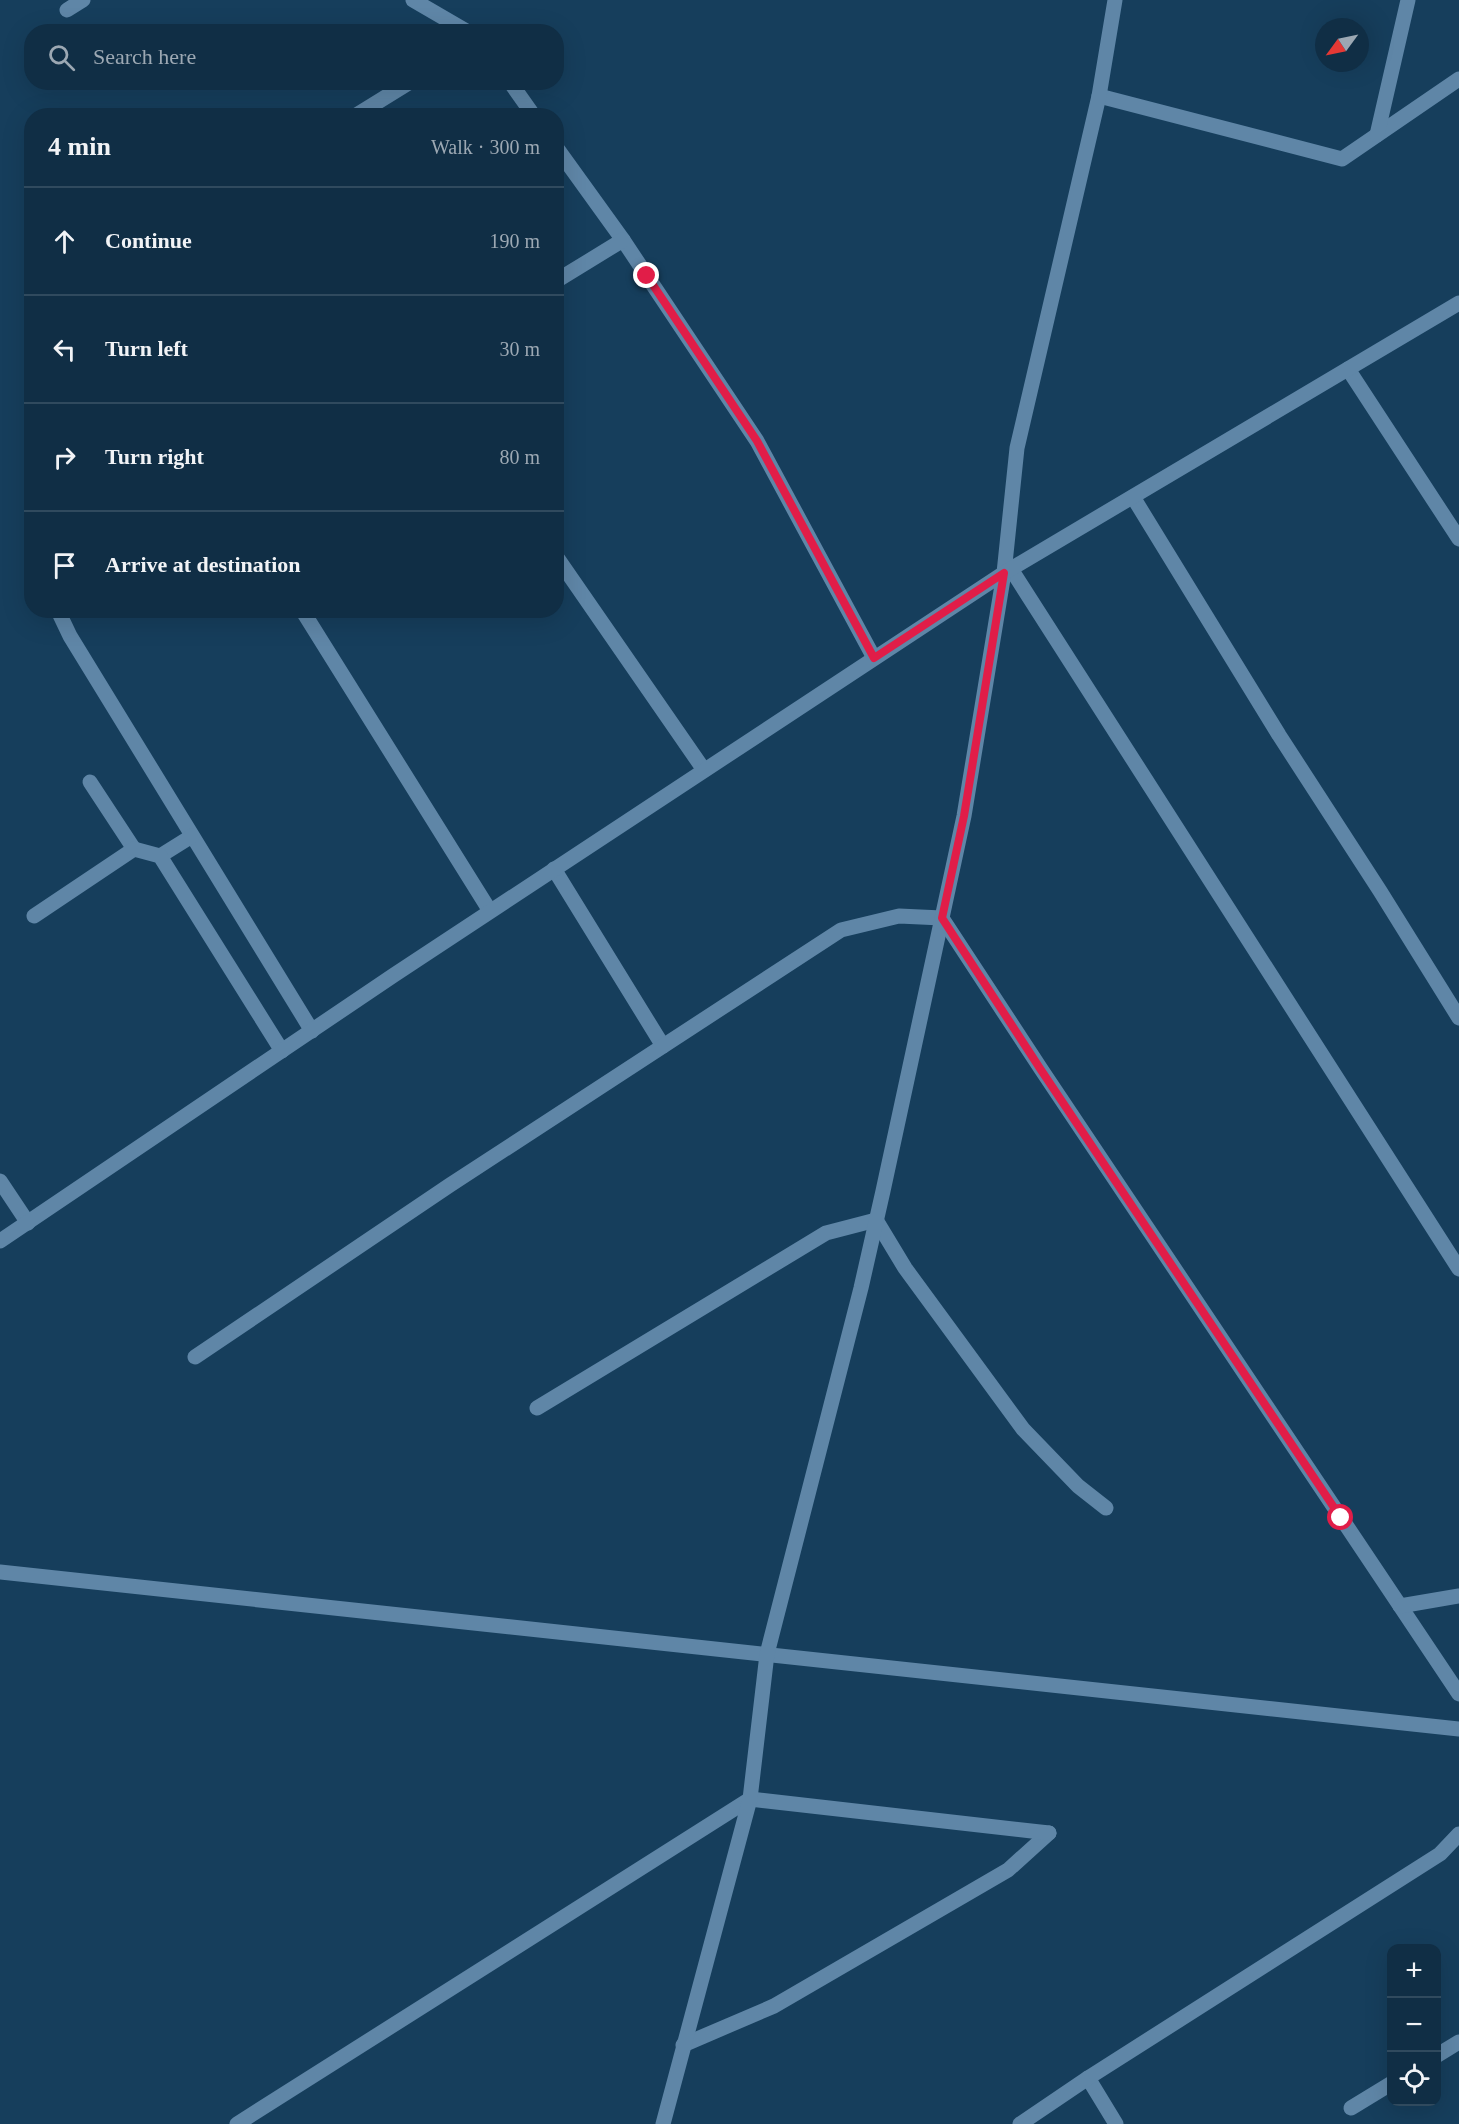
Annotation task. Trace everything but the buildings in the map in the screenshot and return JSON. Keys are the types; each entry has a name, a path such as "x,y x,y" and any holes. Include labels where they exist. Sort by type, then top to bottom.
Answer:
{"street":[{"path":"68,10 83,0"},
{"path":"413,0 454,24"},
{"path":"661,2123 750,1799 767,1654 861,1288 964,816 1007,571 1017,448 1100,96 1115,0"},
{"path":"1377,135 1408,0"},
{"path":"1100,96 1342,159 1459,79"},
{"path":"368,108 397,90"},
{"path":"516,90 528,108"},
{"path":"564,158 623,240 757,441 874,658"},
{"path":"564,276 623,240"},
{"path":"0,1240 490,911 1007,571 1459,303"},
{"path":"1348,369 1459,539"},
{"path":"1133,497 1279,735 1459,1018"},
{"path":"564,568 704,770"},
{"path":"1007,571 1459,1269"},
{"path":"61,618 70,636 312,1030"},
{"path":"307,618 490,911"},
{"path":"90,782 134,849 160,856 282,1051"},
{"path":"160,856 192,836"},
{"path":"34,916 134,849"},
{"path":"554,869 663,1046"},
{"path":"195,1357 450,1185 842,930 899,916 942,918"},
{"path":"942,918 1041,1070 1459,1694"},
{"path":"0,1181 28,1223"},
{"path":"537,1408 826,1233 876,1220"},
{"path":"876,1220 905,1268 1023,1429 1078,1486 1106,1508"},
{"path":"0,1572 1459,1729"},
{"path":"1400,1606 1459,1596"},
{"path":"237,2124 750,1799 1048,1833 1008,1870 774,2006 683,2045"},
{"path":"1020,2124 1088,2078 1440,1854 1459,1834"},
{"path":"1441,2053 1459,2042"},
{"path":"1088,2078 1116,2124"},
{"path":"1351,2108 1387,2086"}],"route":[{"path":"647,276 757,441 874,658 1004,573 964,816 942,918 1341,1518"}]}
